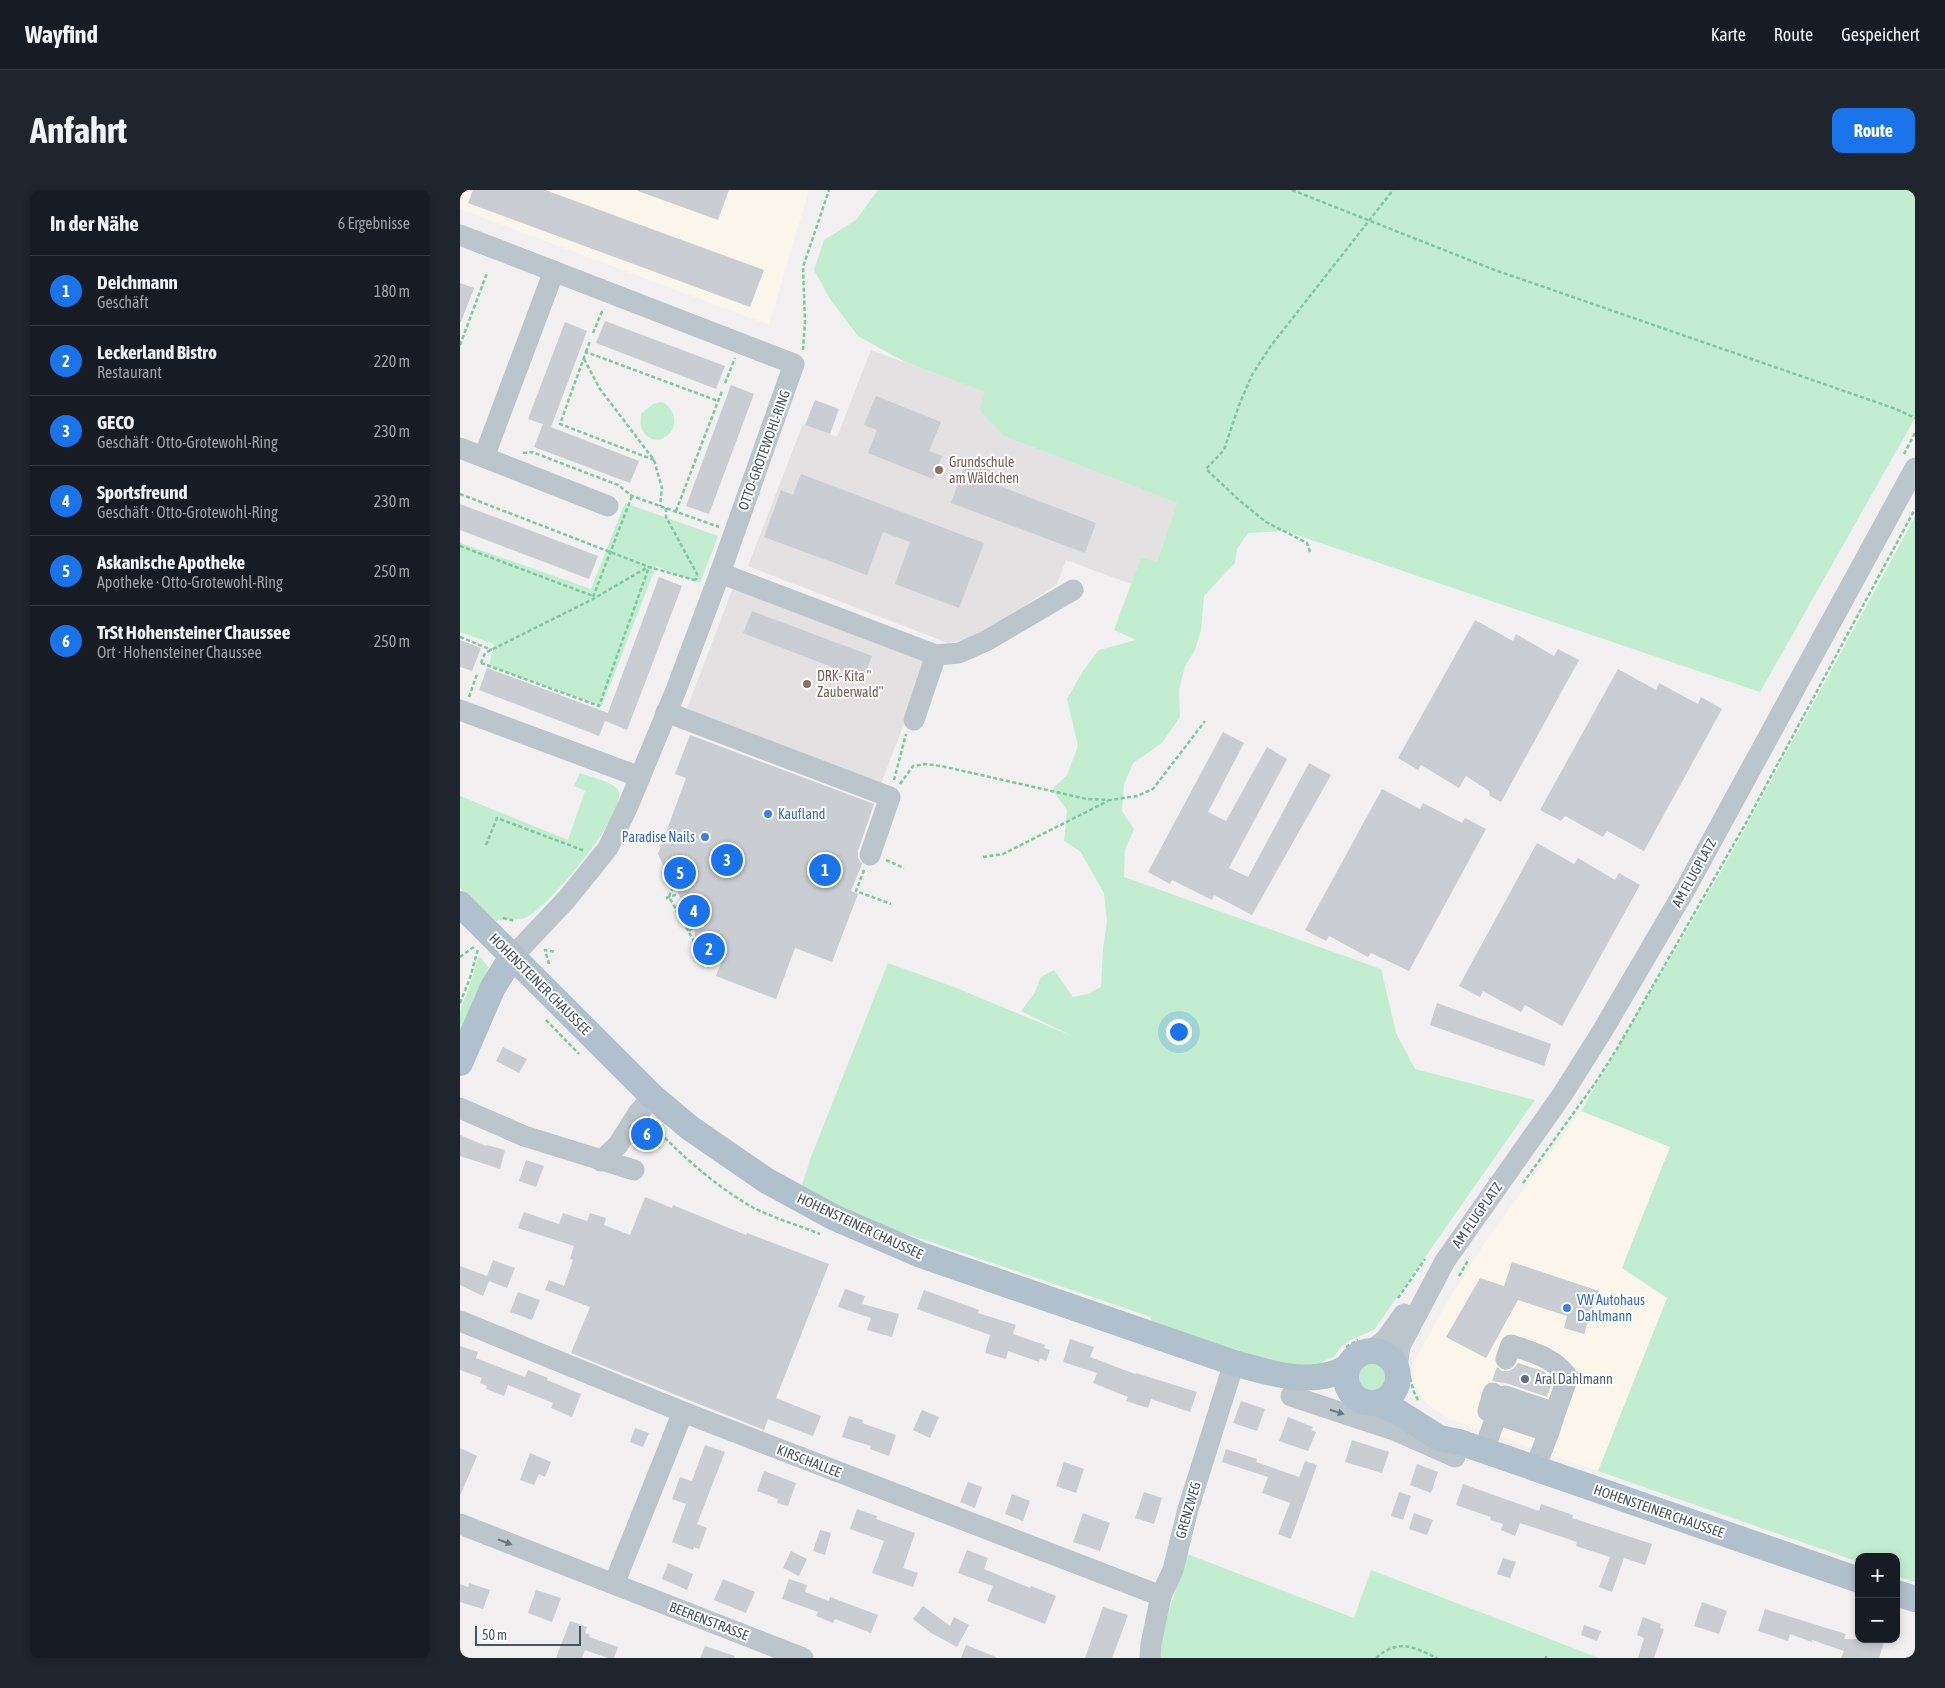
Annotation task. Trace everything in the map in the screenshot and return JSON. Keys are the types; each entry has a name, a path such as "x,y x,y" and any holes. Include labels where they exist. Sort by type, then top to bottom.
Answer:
{"main road":[{"name":"HOHENSTEINER CHAUSSEE","path":"460,904 653,1097 690,1128 768,1181 833,1217 921,1255 1234,1363 1279,1375 1296,1377 1331,1376 1346,1358 1355,1358 1362,1353 1367,1345"},
{"path":"460,1063 493,987 512,957"},
{"path":"1346,1358 1346,1381 1365,1400 1391,1396 1397,1375 1387,1355 1367,1345"},
{"name":"HOHENSTEINER CHAUSSEE","path":"1234,1363 1259,1375 1289,1385 1338,1391 1398,1412 1457,1449 1484,1450 1855,1579"},
{"name":"HOHENSTEINER CHAUSSEE","path":"1397,1375 1406,1400 1457,1449"},
{"path":"1900,1594 1915,1600"}],"street":[{"path":"460,235 794,364"},
{"path":"484,457 554,271"},
{"name":"OTTO-GROTEWOHL-RING","path":"512,957 566,900 612,840 666,712 710,580 734,532 794,364"},
{"path":"460,448 608,506"},
{"name":"AM FLUGPLATZ","path":"1367,1345 1386,1340 1422,1287 1436,1258 1562,1095 1604,1030 1686,888 1771,734 1908,464"},
{"path":"710,580 936,655 959,653 986,641 1074,590"},
{"path":"914,720 936,655"},
{"path":"464,704 640,777"},
{"path":"666,712 890,797 870,855"},
{"path":"601,1161 618,1145 639,1112 653,1097"},
{"path":"460,1108 524,1136 634,1170"},
{"name":"AM FLUGPLATZ","path":"1397,1375 1400,1346 1436,1258"},
{"name":"KIRSCHALLEE","path":"460,1321 683,1412 1161,1596"},
{"path":"1506,1359 1512,1345 1548,1358 1559,1366 1568,1377 1535,1468"},
{"name":"GRENZWEG","path":"1150,1658 1161,1596 1173,1570 1188,1509 1234,1363"},
{"path":"1493,1394 1488,1411 1552,1422"},
{"path":"1290,1396 1457,1449"},
{"path":"614,1584 683,1412"},
{"path":"1484,1450 1498,1414"},
{"name":"BEERENSTRASSE","path":"460,1524 803,1658"}],"path":[{"path":"794,364 804,349 803,267 829,190"},
{"path":"1292,190 1492,269 1896,409 1915,418"},
{"path":"1310,552 1307,543 1266,522 1238,500 1206,469 1224,450 1238,405 1252,374 1270,347 1393,190"},
{"path":"460,345 487,273"},
{"path":"594,333 610,292"},
{"path":"590,341 560,424 654,460"},
{"path":"725,383 741,342"},
{"path":"586,352 718,401"},
{"path":"584,359 600,389 654,460 662,488 660,506"},
{"path":"676,511 722,391"},
{"path":"1908,464 1915,434"},
{"path":"520,454 532,452 618,484 632,496 734,532"},
{"path":"460,494 650,566 710,580"},
{"path":"593,597 632,496"},
{"path":"666,508 666,516 697,574 710,580"},
{"path":"460,546 593,597"},
{"path":"650,566 598,706 481,663 486,653 650,566"},
{"path":"460,637 492,650"},
{"path":"464,704 477,674"},
{"path":"890,797 905,735 914,720"},
{"path":"890,797 913,766 925,764 1088,799 1110,800 1137,796 1153,789 1205,721"},
{"path":"983,857 1003,854 1110,800"},
{"path":"486,845 497,818 600,858"},
{"path":"870,855 856,890 891,904"},
{"path":"667,897 673,888"},
{"path":"667,897 678,894"},
{"path":"667,897 684,921 693,939 693,947 709,967"},
{"path":"503,918 515,921"},
{"path":"684,921 690,918"},
{"path":"689,931 694,928"},
{"path":"460,957 476,948 470,978 460,1003"},
{"path":"550,969 544,950 556,952"},
{"path":"1520,1188 1551,1145"},
{"path":"1454,1282 1472,1255"},
{"path":"1396,1302 1436,1258"},
{"path":"1346,1358 1355,1341 1367,1345"},
{"path":"1376,1658 1384,1651 1398,1646 1412,1646 1437,1658"}],"shaded area":[{"path":"460,190 809,190 769,325 460,209"},
{"name":"Grundschule am Wäldchen","path":"871,350 986,392 1004,436 1177,503 1157,562 1141,557 1131,584 1066,560 1057,584 979,637 948,643 748,566 803,424 837,437"},
{"name":"DRK- Kita \" Zauberwald\"","path":"734,585 929,658 881,784 686,711"},
{"path":"1581,1111 1670,1147 1622,1268 1667,1298 1598,1471 1447,1418 1426,1403 1414,1384 1413,1364 1447,1302 1490,1235"}],"green space":[{"path":"878,190 1915,190 1915,418 1760,692 1285,531 1248,533 1237,549 1235,563 1204,596 1201,630 1195,650 1185,666 1179,690 1180,717 1162,743 1133,763 1124,784 1122,811 1134,829 1125,850 1124,877 1381,969 1396,1033 1415,1069 1535,1100 1374,1330 1350,1340 1342,1346 1334,1357 1323,1361 1317,1367 1318,1374 1149,1326 1151,1317 848,1214 799,1194 811,1157 888,963 954,987 1072,1036 1021,1011 1034,994 1041,977 1054,970 1073,997 1088,994 1101,987 1103,949 1107,922 1104,893 1080,851 1064,841 1067,810 1052,789 1067,775 1078,746 1067,699 1083,671 1099,650 1136,640 1114,630 1141,557 1157,562 1177,503 1004,436 980,410 985,392 905,362 858,336 830,299 814,270 824,240 856,220"},
{"path":"661,402 672,411 674,425 669,434 657,440 652,439 643,431 641,414 653,404"},
{"path":"625,503 718,536 700,583 656,566 602,706 489,666 494,644 460,632 460,543 591,589"},
{"path":"1915,517 1915,1582 1900,1577 1900,1553 1855,1553 1855,1561 1598,1471 1667,1298 1622,1268 1670,1147 1581,1111 1729,858"},
{"path":"580,773 616,787 618,790 618,801 612,817 586,857 539,908 525,918 496,921 460,888 460,796 568,840 585,791 574,786"},
{"path":"480,957 488,967 487,972 460,1040 460,1011 478,958"},
{"path":"1372,1362 1384,1366 1388,1378 1384,1390 1372,1394 1360,1390 1356,1378 1360,1366"},
{"path":"1187,1554 1354,1618 1371,1570 1599,1658 1154,1658"}],"building":[{"path":"473,190 545,190 764,270 750,307 468,203"},
{"path":"638,190 729,190 718,220"},
{"path":"460,283 474,288 461,322 460,322"},
{"path":"605,321 725,366 716,389 596,343"},
{"path":"565,322 587,331 551,427 528,419"},
{"path":"731,385 754,394 709,514 686,506"},
{"path":"876,396 941,422 929,451 942,456 933,479 868,453 877,430 864,425"},
{"path":"815,400 839,409 830,434 805,425"},
{"path":"543,424 639,461 630,483 534,447"},
{"path":"966,461 996,472 992,483 1096,523 1085,553 951,503"},
{"path":"801,474 984,543 959,608 895,584 910,542 883,532 867,575 764,537 781,490 793,495"},
{"path":"460,504 598,556 589,579 460,530"},
{"path":"659,577 682,586 627,730 605,721 599,736 479,690 487,668 608,713"},
{"path":"752,611 872,656 863,679 743,633"},
{"path":"1475,620 1513,641 1516,634 1554,656 1558,649 1579,660 1501,802 1490,796 1489,791 1466,776 1459,788 1421,765 1418,770 1398,758"},
{"path":"460,640 481,648 472,671 460,667"},
{"path":"1618,669 1656,690 1659,683 1698,704 1701,697 1722,709 1644,851 1607,831 1603,837 1565,816 1561,821 1540,810"},
{"path":"1223,732 1244,743 1208,812 1226,821 1267,747 1287,759 1229,868 1248,877 1309,763 1331,775 1252,915 1214,895 1212,900 1172,880 1170,884 1148,872"},
{"path":"690,735 874,804 858,851 858,858 862,864 851,891 858,894 832,962 795,948 776,999 716,976 722,960 698,951 703,940 695,937 694,928 686,908 674,913 682,901 676,889 664,883 670,880 658,854 686,778 675,774"},
{"path":"1382,789 1420,809 1423,803 1462,823 1465,818 1486,829 1409,971 1371,953 1368,957 1329,936 1326,941 1305,930"},
{"path":"1537,843 1574,864 1578,858 1615,880 1619,873 1640,885 1562,1026 1525,1005 1521,1012 1483,991 1480,997 1459,986"},
{"path":"1437,1003 1551,1044 1544,1066 1430,1025"},
{"path":"503,1047 527,1059 519,1073 496,1061"},
{"path":"460,1135 486,1146 505,1150 500,1169 460,1156"},
{"path":"526,1160 544,1166 536,1187 519,1181"},
{"path":"645,1197 672,1208 673,1205 746,1235 747,1233 829,1264 776,1398 821,1416 813,1436 768,1419 764,1430 571,1353 590,1307 545,1290 549,1280 564,1286 573,1260 570,1259 574,1246 518,1228 524,1212 559,1224 563,1213 587,1221 590,1213 606,1218 604,1225 630,1235"},
{"path":"493,1260 515,1268 507,1288 489,1281 483,1296 460,1285 460,1266 487,1276"},
{"name":"VW Autohaus Dahlmann","path":"1512,1262 1599,1291 1584,1334 1564,1328 1567,1316 1518,1300 1486,1358 1446,1337 1480,1278 1504,1286"},
{"path":"845,1289 865,1296 862,1304 899,1314 892,1337 867,1330 871,1318 838,1307"},
{"path":"924,1290 979,1310 978,1313 1016,1325 1013,1334 1045,1345 1044,1348 1050,1350 1046,1361 1040,1358 1039,1362 1008,1351 1006,1359 985,1353 990,1335 917,1309"},
{"path":"518,1292 540,1300 532,1320 510,1312"},
{"path":"1070,1339 1094,1347 1090,1357 1135,1374 1197,1392 1190,1412 1151,1399 1148,1408 1126,1401 1128,1397 1093,1383 1097,1373 1063,1362"},
{"path":"460,1346 478,1352 476,1358 525,1377 528,1370 581,1394 572,1417 551,1408 553,1403 508,1385 504,1396 486,1389 487,1386 480,1383 482,1378 460,1370"},
{"name":"Aral Dahlmann","path":"1518,1363 1543,1371 1553,1379 1547,1397 1509,1384 1492,1381 1497,1367 1502,1371 1509,1371"},
{"path":"1241,1401 1265,1409 1257,1431 1233,1423"},
{"path":"922,1410 939,1417 930,1438 913,1430"},
{"path":"849,1416 863,1420 862,1423 896,1435 889,1456 870,1449 871,1446 842,1437"},
{"path":"1288,1417 1313,1427 1311,1430 1316,1432 1308,1451 1279,1441"},
{"path":"635,1428 649,1433 643,1447 630,1442"},
{"path":"1352,1440 1389,1452 1382,1473 1345,1462"},
{"path":"705,1445 725,1452 697,1524 707,1528 699,1549 694,1547 693,1550 672,1542 686,1504 672,1499 680,1477 692,1481"},
{"path":"460,1448 477,1456 460,1496"},
{"path":"1226,1449 1257,1459 1256,1462 1299,1477 1305,1461 1317,1465 1291,1539 1278,1534 1290,1503 1262,1493 1268,1477 1222,1462"},
{"path":"530,1453 551,1462 545,1477 539,1474 534,1485 520,1480"},
{"path":"1064,1462 1084,1469 1076,1493 1056,1486"},
{"path":"1417,1464 1438,1472 1431,1493 1410,1485"},
{"path":"764,1471 796,1483 788,1506 777,1503 778,1499 757,1491"},
{"path":"968,1482 982,1487 975,1508 960,1502"},
{"path":"1463,1484 1539,1511 1541,1504 1573,1515 1572,1518 1652,1544 1645,1565 1624,1558 1612,1592 1599,1587 1610,1557 1576,1546 1577,1542 1520,1523 1515,1536 1501,1530 1503,1524 1490,1520 1491,1517 1456,1505"},
{"path":"1144,1492 1162,1498 1154,1524 1135,1518"},
{"path":"1399,1492 1411,1496 1403,1520 1391,1516"},
{"path":"1012,1494 1030,1501 1023,1521 1005,1514"},
{"path":"857,1509 877,1516 876,1519 915,1533 903,1568 918,1573 913,1587 872,1573 884,1541 850,1529"},
{"path":"1083,1513 1110,1523 1100,1551 1073,1542"},
{"path":"1414,1513 1433,1520 1427,1535 1409,1529"},
{"path":"820,1530 831,1533 825,1555 813,1551"},
{"path":"967,1550 988,1558 984,1569 1030,1588 1031,1586 1056,1596 1045,1624 987,1601 993,1586 958,1573"},
{"path":"791,1551 807,1559 799,1576 783,1568"},
{"path":"1503,1558 1516,1562 1510,1578 1497,1574"},
{"path":"668,1563 693,1574 687,1590 662,1579"},
{"path":"723,1579 755,1592 746,1613 714,1600"},
{"path":"789,1579 807,1585 805,1592 829,1601 830,1597 878,1615 871,1633 835,1619 833,1623 816,1616 818,1612 782,1599"},
{"path":"469,1583 490,1590 483,1609 460,1602 460,1584 468,1587"},
{"path":"536,1590 561,1598 552,1622 528,1613"},
{"path":"1702,1602 1727,1611 1719,1634 1694,1626"},
{"path":"923,1606 950,1626 954,1617 969,1625 957,1647 931,1633 913,1619"},
{"path":"1103,1607 1128,1615 1112,1658 1085,1658"},
{"path":"1765,1609 1846,1634 1844,1639 1855,1639 1855,1643 1884,1643 1879,1658 1841,1658 1844,1651 1812,1640 1812,1642 1790,1634 1788,1641 1758,1631"},
{"path":"1643,1617 1661,1624 1660,1628 1664,1629 1654,1658 1638,1658 1644,1638 1637,1635"},
{"path":"570,1621 587,1627 585,1633 590,1635 589,1637 618,1647 614,1658 608,1658 585,1650 582,1658 556,1658"},
{"path":"1584,1625 1601,1631 1597,1641 1581,1635"},
{"path":"966,1645 996,1657 996,1658 961,1658"},
{"path":"705,1646 735,1656 734,1658 700,1658"}],"place":[{"name":"Grundschule am Wäldchen","path":"939,470"},
{"name":"DRK- Kita \" Zauberwald\"","path":"807,684"},
{"name":"Kaufland","path":"768,814"},
{"name":"Paradise Nails","path":"705,837"},
{"name":"GECO","path":"727,860"},
{"name":"Deichmann","path":"825,870"},
{"name":"Askanische Apotheke","path":"680,873"},
{"name":"Sportsfreund","path":"694,911"},
{"name":"Leckerland Bistro","path":"709,949"},
{"name":"TrSt Hohensteiner Chaussee","path":"647,1134"},
{"name":"VW Autohaus Dahlmann","path":"1567,1308"},
{"name":"Aral Dahlmann","path":"1525,1379"}]}
